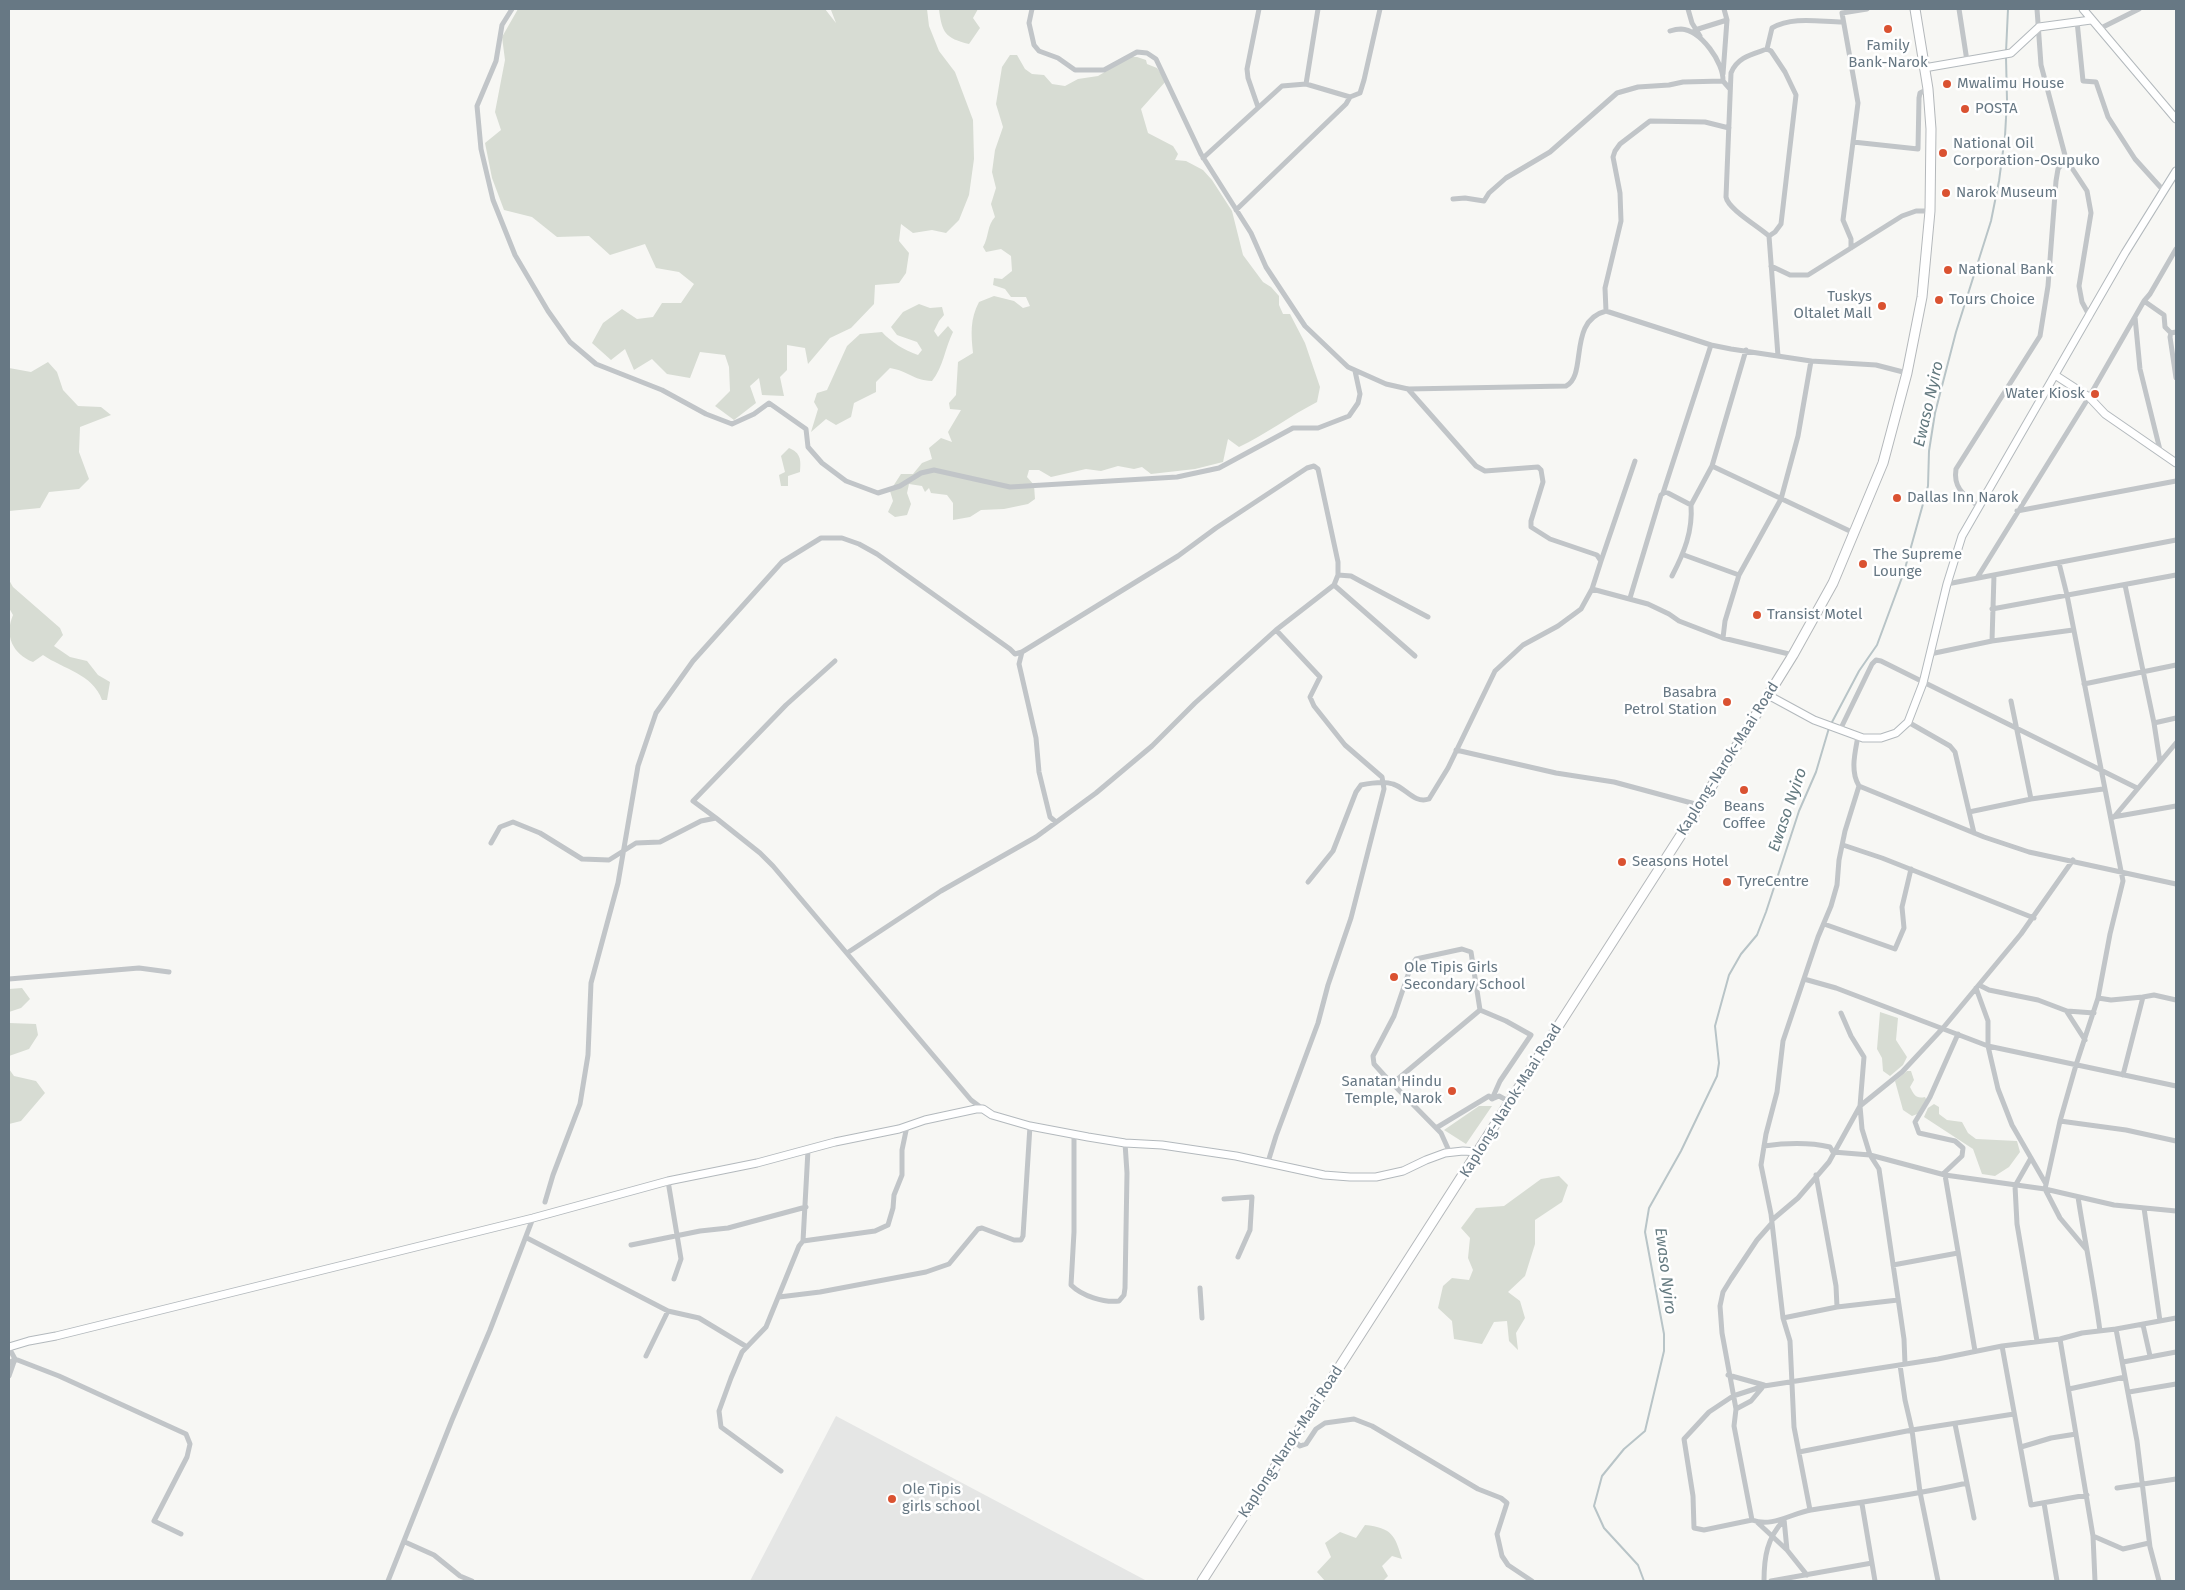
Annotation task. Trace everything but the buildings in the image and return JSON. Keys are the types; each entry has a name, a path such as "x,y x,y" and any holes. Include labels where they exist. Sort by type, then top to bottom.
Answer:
{"highway":[{"name":"Kaplong-Narok-Maai Road","path":"1202,1581 1699,805 1793,656 1833,583 1883,463 1907,373 1922,297 1930,211 1931,129 1928,89 1916,9"}],"main road":[{"path":"2083,9 2176,119"},
{"path":"1924,68 2011,52 2039,27 2091,20"},
{"path":"1768,695 1814,720 1858,736 1869,738 1888,737 1908,722 1923,683 1947,584 1962,536 2162,190 2176,171"},
{"path":"2055,375 2088,396 2105,414 2176,462"},
{"path":"9,1348 29,1341 56,1336 533,1218 668,1181 757,1163 948,1115 984,1109 992,1115 1030,1126 1125,1143 1162,1144 1268,1162 1324,1175 1368,1178 1403,1171 1426,1160 1450,1152 1478,1152"}],"street":[{"path":"512,9 502,25 496,61 477,106 482,149 493,200 515,255 548,311 570,342 596,364 662,390 706,414 732,424 769,403 806,429 808,447 822,463 846,480 878,493 900,486 921,473 934,470 1010,487 1177,477 1219,468 1293,428 1318,428 1349,416 1358,403 1360,394 1355,371"},
{"path":"1032,9 1029,23 1034,45 1039,51 1058,58 1075,70 1104,70 1137,52 1148,54 1156,59 1166,76 1184,120 1203,158 1251,233 1266,267 1289,299 1298,316 1323,344 1355,371 1386,384 1408,389 1568,385 1574,375 1580,346 1588,323 1593,316 1606,311 1711,345 1778,356 1876,366 1907,373"},
{"path":"1258,108 1247,69 1259,9"},
{"path":"1306,84 1318,9"},
{"path":"1203,158 1282,86 1306,84 1350,97 1360,93 1380,9"},
{"path":"1688,9 1695,30 1704,40 1723,74"},
{"path":"1723,82 1728,20 1724,9"},
{"path":"1852,248 1851,239 1843,220 1858,99 1841,11 1867,9"},
{"path":"1959,9 1967,61"},
{"path":"2037,9 2041,65 2066,159 2083,183 2090,201 2091,213 2079,286 2082,302 2090,317"},
{"path":"2099,30 2139,9"},
{"path":"1695,30 1728,20"},
{"path":"2077,21 2083,81 2096,82 2108,117 2135,159 2162,190"},
{"path":"1767,49 1772,28 1782,22 1843,22"},
{"path":"1670,31 1682,29 1704,40"},
{"path":"1767,49 1748,55 1737,63 1731,72 1727,204 1769,236 1778,356"},
{"path":"1767,49 1771,51 1785,72 1796,95 1781,224 1769,236"},
{"path":"1453,199 1466,198 1484,201 1489,193 1506,178 1550,152 1617,93 1638,87 1683,82 1723,82 1730,89"},
{"path":"1853,142 1918,149 1919,98 1920,94 1928,89"},
{"path":"1236,210 1305,146 1346,104 1350,97"},
{"path":"1606,311 1605,288 1621,221 1620,193 1613,157 1615,151 1620,144 1650,121 1705,122 1729,128"},
{"path":"1978,506 1958,488 1955,478 1956,469 2040,336 2048,286 2056,181 2058,169 2066,159"},
{"path":"1771,266 1790,275 1808,275 1910,212 1930,211"},
{"path":"1977,578 2176,249"},
{"path":"2144,301 2164,315 2165,327 2174,332 2170,341 2176,378"},
{"path":"2135,317 2140,370 2160,450"},
{"path":"1630,598 1711,345"},
{"path":"1672,576 1684,555 1692,525 1691,505 1712,466 1746,350"},
{"path":"1723,638 1725,621 1739,575 1781,499 1798,436 1811,360"},
{"path":"1408,389 1476,466 1485,471 1538,467 1541,470 1542,482 1531,527 1534,531 1550,539 1597,555 1601,561"},
{"path":"1308,882 1333,851 1358,788 1361,785 1383,782 1395,784 1413,798 1429,799 1456,750 1495,671 1523,645 1558,626 1581,609 1592,589 1635,461"},
{"path":"545,1202 553,1175 580,1104 588,1055 592,983 618,883 638,766 652,722 662,704 693,660 782,562 822,538 842,538 859,544 900,570 1015,654 1022,652 1178,556 1224,523 1313,466 1318,469 1338,562 1338,575 1334,585 1276,630 1195,703 1152,746 1096,794 1036,837 912,910 847,953"},
{"path":"1712,466 1854,533"},
{"path":"2017,511 2176,481"},
{"path":"1663,493 1676,496 1691,505"},
{"path":"1947,584 2176,540"},
{"path":"1684,555 1739,575"},
{"path":"2046,1186 2060,1121 2098,998 2110,934 2122,887 2112,817 2104,789 2067,595 2059,563"},
{"path":"1338,575 1351,576 1428,617"},
{"path":"1992,641 1994,575"},
{"path":"1992,609 2176,575"},
{"path":"1334,585 1415,656"},
{"path":"2125,585 2154,723 2160,762"},
{"path":"1592,589 1630,598 1657,608 1699,630 1793,656"},
{"path":"1268,1162 1318,1023 1328,985 1351,918 1384,789 1379,774 1345,745 1314,706 1310,697 1320,678 1276,630"},
{"path":"1930,654 1992,641 2073,630"},
{"path":"1022,652 1019,664 1036,738 1039,772 1050,817 1056,822"},
{"path":"1840,730 1859,688 1876,660 2137,788"},
{"path":"835,661 786,705 693,801 760,853 773,866 971,1100 984,1109"},
{"path":"2084,684 2176,665"},
{"path":"2011,701 2031,799"},
{"path":"2154,723 2176,718"},
{"path":"1908,722 1952,749 1959,763 1974,833"},
{"path":"1858,736 1854,776 1859,786 1974,833 2029,852 2073,860 2176,884"},
{"path":"2112,817 2176,743"},
{"path":"1456,750 1556,773 1614,782 1699,805"},
{"path":"2168,754 2176,752"},
{"path":"1810,1510 1792,1410 1793,1382 1790,1341 1783,1318 1772,1222 1761,1165 1777,1092 1783,1041 1837,885 1852,803 1859,786"},
{"path":"1968,812 2031,799 2104,789"},
{"path":"2112,817 2176,806"},
{"path":"491,844 500,827 513,822 540,833 582,859 609,860 636,844 660,842 701,821 716,818"},
{"path":"1843,845 1860,849 2034,918"},
{"path":"1814,1581 1787,1550 1754,1521 1734,1426 1736,1409 1728,1376 1720,1316 1723,1292 1742,1262 1772,1222 1798,1198 1829,1162 1860,1106 1902,1072 1943,1028 2034,918 2073,860"},
{"path":"1824,924 1895,948 1904,928 1902,907 1911,869"},
{"path":"1450,1152 1441,1133 1374,1064 1373,1056 1394,1016 1412,962 1416,959 1462,950 1471,952 1480,1010"},
{"path":"9,979 139,968 170,972"},
{"path":"1804,979 1836,988 1988,1046 2176,1086"},
{"path":"1978,987 2038,1000 2067,1011 2094,1013"},
{"path":"1978,987 1988,1021 1988,1046 2001,1098 2012,1125 2046,1186 2060,1218 2086,1249"},
{"path":"2098,998 2111,1000 2154,995 2176,1000"},
{"path":"2123,1075 2143,997"},
{"path":"1480,1010 1506,1021 1531,1035 1500,1081 1492,1099"},
{"path":"1393,1083 1480,1010"},
{"path":"2067,1011 2085,1040"},
{"path":"1841,1013 1851,1036 1864,1057 1860,1106 1862,1129 1870,1156 1879,1169 1898,1300 1905,1400 1912,1430 1920,1492 1938,1581"},
{"path":"1944,1174 1962,1156 1963,1148 1955,1141 1919,1133 1915,1122 1930,1097 1958,1034"},
{"path":"1436,1128 1489,1096 1492,1099 1499,1096 1510,1102"},
{"path":"2060,1121 2126,1130 2176,1141"},
{"path":"803,1241 875,1231 888,1225 893,1208 894,1195 902,1175 902,1150 907,1126"},
{"path":"779,1297 820,1292 926,1272 943,1267 948,1264 978,1229 982,1228 1014,1240 1021,1240 1030,1126"},
{"path":"1074,1134 1074,1232 1071,1285 1086,1295 1112,1302 1119,1301 1124,1295 1125,1288 1127,1173 1125,1143"},
{"path":"1764,1146 1784,1143 1811,1144 1830,1147 1834,1152 1870,1156 1944,1174 2015,1186 2046,1186 2078,1197 2114,1205 2176,1211"},
{"path":"782,1471 721,1427 719,1411 730,1378 742,1352 766,1327 799,1246 803,1241 808,1150"},
{"path":"2031,1158 2015,1186 2017,1224 2037,1341"},
{"path":"1944,1174 1975,1351"},
{"path":"1816,1175 1836,1286 1837,1307"},
{"path":"668,1181 681,1259 674,1279"},
{"path":"1224,1200 1252,1196 1250,1230 1238,1258"},
{"path":"2078,1197 2100,1330"},
{"path":"631,1245 678,1235 728,1228 806,1207"},
{"path":"2144,1208 2160,1321"},
{"path":"388,1581 527,1238 533,1218"},
{"path":"527,1238 668,1311 699,1318 747,1347"},
{"path":"1892,1265 1958,1253"},
{"path":"1200,1288 1202,1318"},
{"path":"1783,1318 1837,1307 1898,1300"},
{"path":"646,1356 668,1311"},
{"path":"1967,1483 1862,1504 1810,1510 1784,1519 1754,1521 1704,1530 1694,1528 1693,1496 1684,1439 1709,1412 1733,1396 1764,1386 1903,1365 2002,1346 2060,1339 2100,1330 2116,1330 2176,1318"},
{"path":"2143,1325 2150,1356"},
{"path":"2116,1330 2129,1392 2143,1484 2149,1543 2159,1581"},
{"path":"2060,1339 2087,1495 2093,1536 2096,1581"},
{"path":"2002,1346 2031,1505 2087,1495"},
{"path":"9,1348 15,1359 60,1376 186,1434 190,1444 187,1457 154,1521 181,1534"},
{"path":"2123,1362 2176,1352"},
{"path":"9,1363 15,1359"},
{"path":"9,1376 15,1359"},
{"path":"1728,1376 1764,1386"},
{"path":"2069,1389 2125,1376"},
{"path":"2129,1392 2176,1384"},
{"path":"1736,1409 1744,1407 1764,1386"},
{"path":"1799,1452 1912,1430 2014,1414"},
{"path":"1292,1440 1300,1446 1306,1444 1316,1429 1325,1423 1354,1419 1372,1426 1478,1489 1501,1498 1506,1503 1497,1534 1502,1556 1508,1565 1532,1581"},
{"path":"1955,1424 1974,1518"},
{"path":"2021,1447 2076,1434"},
{"path":"2117,1488 2176,1479"},
{"path":"2044,1503 2057,1581"},
{"path":"1862,1504 1875,1581"},
{"path":"1764,1581 1767,1544 1784,1519"},
{"path":"1784,1519 1787,1550"},
{"path":"2093,1536 2123,1549 2149,1543"},
{"path":"405,1542 434,1555 460,1576 472,1581"},
{"path":"1771,1581 1872,1563"}],"shaded area":[{"path":"518,9 825,9 836,23 831,10 833,9 927,9 929,26 939,51 955,72 973,120 974,159 969,195 959,220 946,233 932,230 913,233 901,224 899,241 909,253 906,273 899,283 875,285 874,304 851,328 830,338 808,364 805,348 787,345 787,370 780,377 784,396 762,395 759,378 750,386 756,403 734,420 715,406 730,391 729,367 725,355 700,352 690,378 667,374 652,359 634,370 625,349 611,360 592,343 603,323 622,309 637,319 653,317 662,303 681,303 694,284 679,272 656,268 645,244 610,255 589,236 557,237 532,217 504,210 492,178 485,143 501,130 495,112 505,60 502,37"},
{"path":"939,9 978,9 973,18 980,28 969,44 950,37 946,33 943,29"},
{"path":"1010,55 1017,55 1025,69 1032,74 1044,75 1052,84 1065,86 1078,79 1098,76 1130,57 1146,60 1147,64 1157,68 1166,81 1141,109 1148,133 1173,146 1178,154 1175,160 1186,161 1203,170 1212,180 1232,211 1243,255 1263,282 1271,287 1279,296 1279,305 1283,314 1290,314 1305,343 1320,387 1317,402 1239,447 1228,439 1223,462 1195,469 1151,474 1142,467 1134,469 1118,466 1101,471 1086,469 1051,477 1039,470 1029,470 1027,477 1034,485 1035,499 1028,504 1004,509 981,510 970,517 953,520 953,503 947,495 931,493 929,488 925,492 922,486 909,484 907,493 911,504 907,515 895,517 888,512 893,501 890,491 901,474 913,474 922,463 932,459 929,448 941,438 952,442 948,432 961,410 950,409 949,403 956,395 958,362 973,353 972,327 974,314 979,302 994,296 1014,301 1023,308 1030,306 1026,297 1011,297 1005,289 993,285 994,278 1002,279 1012,271 1011,256 1001,249 986,252 983,247 992,220 995,217 991,204 996,188 992,172 995,150 1003,127 996,104 1002,67"},
{"path":"919,304 930,308 942,307 944,315 934,331 938,337 948,326 953,332 939,370 932,381 920,379 890,368 876,382 876,392 854,403 851,417 836,425 826,419 811,432 818,409 814,402 817,393 827,390 847,346 860,334 882,332 898,345 918,355 922,350 917,342 897,335 891,327 903,312"},
{"path":"48,362 57,372 63,390 78,406 101,407 111,415 80,427 79,452 89,479 79,489 49,492 40,508 9,511 9,368 31,372"},
{"path":"789,448 796,452 799,457 800,472 788,476 788,486 781,486 779,475 785,472 781,456"},
{"path":"9,580 13,587 60,628 63,635 54,646 70,657 87,661 98,675 110,682 107,700 102,700 98,691 85,678 43,655 33,662 20,654 10,637 10,623 13,615 9,608"},
{"path":"22,988 30,999 21,1008 9,1012 9,989"},
{"path":"1880,1012 1898,1018 1896,1040 1907,1057 1903,1065 1890,1076 1883,1071 1882,1058 1877,1049"},
{"path":"9,1023 36,1024 38,1035 29,1049 9,1056"},
{"path":"9,1069 14,1076 36,1081 45,1093 21,1121 9,1124"},
{"path":"1907,1071 1911,1071 1914,1080 1910,1087 1913,1092 1917,1097 1925,1097 1927,1101 1920,1113 1912,1116 1903,1110 1895,1081"},
{"path":"1934,1104 1939,1107 1939,1114 1947,1120 1962,1122 1968,1133 1976,1139 2017,1141 2020,1152 2009,1167 1995,1176 1982,1174 1973,1149 1924,1117 1928,1108"},
{"path":"1479,1106 1492,1106 1466,1144 1444,1130"},
{"path":"1559,1176 1568,1185 1562,1202 1535,1220 1535,1244 1525,1276 1508,1292 1520,1301 1525,1318 1516,1333 1518,1350 1509,1341 1507,1321 1494,1322 1482,1344 1454,1339 1452,1321 1438,1308 1443,1286 1452,1278 1469,1280 1473,1270 1468,1258 1470,1238 1461,1228 1476,1208 1504,1206 1541,1179"},
{"name":"Ole Tipis girls school","path":"836,1416 1147,1581 750,1581"},
{"path":"1365,1525 1381,1528 1391,1534 1402,1559 1392,1556 1382,1566 1388,1576 1383,1581 1325,1581 1317,1572 1331,1557 1325,1543 1340,1532 1356,1538"}],"waterway":[{"name":"Ewaso Nyiro","path":"2006,52 2008,9"},
{"name":"Ewaso Nyiro","path":"1831,724 1859,671 1877,645 1904,572 1928,486 1929,451 1935,413 1956,332 1991,221 1999,181 2005,136 2007,100 2006,57"},
{"name":"Ewaso Nyiro","path":"1644,1581 1638,1565 1604,1528 1594,1506 1602,1476 1624,1449 1645,1431 1664,1351 1664,1334 1645,1232 1649,1208 1681,1151 1717,1076 1719,1063 1715,1026 1729,975 1741,954 1757,935 1799,811 1816,772 1829,728"}],"place":[{"name":"Family Bank-Narok","path":"1888,29"},
{"name":"Mwalimu House","path":"1947,84"},
{"name":"POSTA","path":"1965,109"},
{"name":"National Oil Corporation-Osupuko","path":"1943,153"},
{"name":"Narok Museum","path":"1946,193"},
{"name":"National Bank","path":"1948,270"},
{"name":"Tours Choice","path":"1939,300"},
{"name":"Tuskys Oltalet Mall","path":"1882,306"},
{"name":"Water Kiosk","path":"2095,394"},
{"name":"Dallas Inn Narok","path":"1897,498"},
{"name":"The Supreme Lounge","path":"1863,564"},
{"name":"Transist Motel","path":"1757,615"},
{"name":"Basabra Petrol Station","path":"1727,702"},
{"name":"Beans Coffee","path":"1744,790"},
{"name":"Seasons Hotel","path":"1622,862"},
{"name":"TyreCentre","path":"1727,882"},
{"name":"Ole Tipis Girls Secondary School","path":"1394,977"},
{"name":"Sanatan Hindu Temple, Narok","path":"1452,1091"},
{"name":"Ole Tipis girls school","path":"892,1499"}]}
